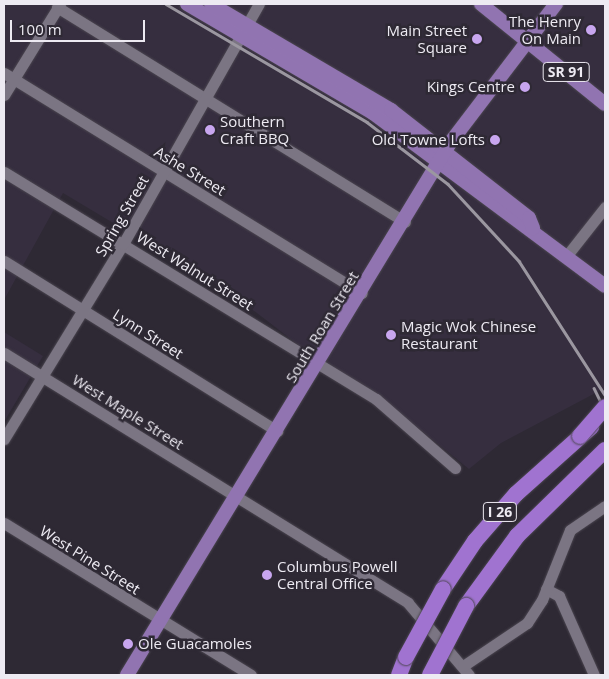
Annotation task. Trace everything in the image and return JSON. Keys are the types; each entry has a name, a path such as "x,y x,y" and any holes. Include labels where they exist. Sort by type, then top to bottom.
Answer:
{"highway":[{"path":"574,441 605,407"},
{"name":"I 26","path":"399,675 406,657 443,589 499,514 574,441 605,418"},
{"path":"594,469 605,450"},
{"name":"I 26","path":"430,675 466,606 501,555 557,494 594,469"}],"main road":[{"path":"187,4 244,30 377,101 442,157 528,218 533,228 568,254 605,286"},
{"path":"211,4 244,30"},
{"name":"SR 91","path":"481,4 605,104"},
{"name":"South Roan Street","path":"127,675 405,222 442,157 556,4"}],"street":[{"name":"Spring Street","path":"4,439 123,244 259,4"},
{"path":"4,95 9,76 59,5 206,99 405,222"},
{"name":"Ashe Street","path":"9,76 164,173 362,292"},
{"name":"West Walnut Street","path":"4,172 376,399 455,468"},
{"path":"568,254 605,207"},
{"name":"Lynn Street","path":"4,261 277,431"},
{"name":"West Maple Street","path":"4,353 408,603 466,671"},
{"path":"466,671 527,623 546,589 570,530 605,506"},
{"name":"West Pine Street","path":"4,523 161,621 252,675"},
{"path":"546,589 559,596 594,675"}],"shaded area":[{"path":"4,4 605,4 605,388 501,443 469,469 390,405 309,353 232,294 63,193 4,300"},
{"path":"4,332 43,356 4,422"}],"railway":[{"path":"166,4 367,122 448,184 519,261 605,395"},
{"path":"594,388 605,411"}],"place":[{"name":"The Henry On Main","path":"591,30"},
{"name":"Main Street Square","path":"477,39"},
{"name":"Kings Centre","path":"525,87"},
{"name":"Southern Craft BBQ","path":"210,130"},
{"name":"Old Towne Lofts","path":"495,140"},
{"name":"Magic Wok Chinese Restaurant","path":"391,335"},
{"name":"Columbus Powell Central Office","path":"267,575"},
{"name":"Ole Guacamoles","path":"128,644"}]}
